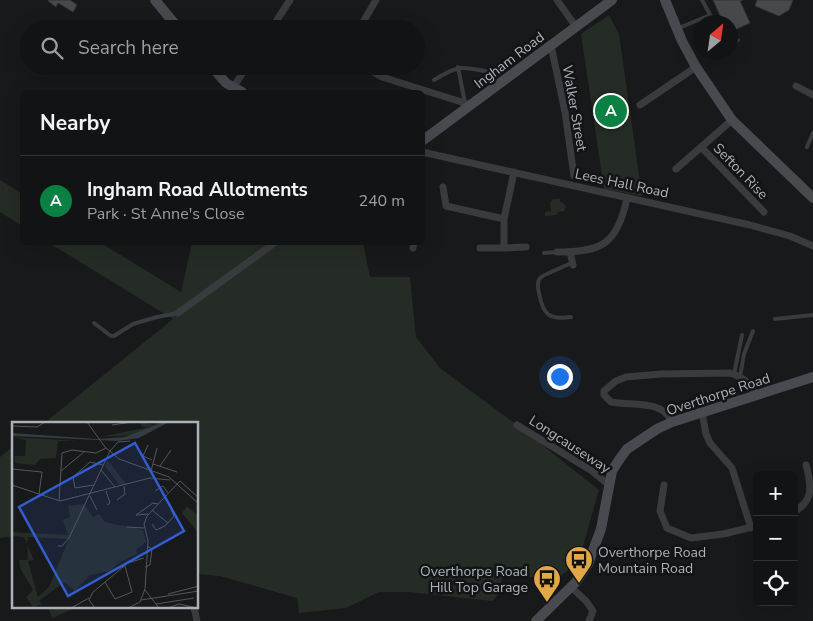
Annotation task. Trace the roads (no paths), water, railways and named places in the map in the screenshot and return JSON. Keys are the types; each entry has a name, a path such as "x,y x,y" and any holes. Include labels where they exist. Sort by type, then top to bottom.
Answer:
{"street":[{"path":"155,0 172,20"},
{"path":"277,20 290,0"},
{"path":"364,20 376,0"},
{"path":"557,0 576,26"},
{"name":"Ingham Road","path":"425,139 468,104 612,0"},
{"path":"665,0 696,67 732,120 813,198"},
{"name":"Walker Street","path":"551,45 565,112 574,176"},
{"path":"640,105 696,67"},
{"path":"219,75 226,83 238,90 244,75"},
{"path":"379,75 414,90"},
{"path":"796,86 813,94"},
{"path":"425,94 468,104"},
{"path":"676,169 732,120"},
{"name":"Sefton Rise","path":"701,147 764,212"},
{"name":"Lees Hall Road","path":"425,153 750,225 790,236 813,246"},
{"path":"504,248 504,219 514,172"},
{"path":"443,187 446,206 504,219"},
{"path":"557,252 570,252 597,247 611,237 622,222 628,198"},
{"path":"178,313 272,245"},
{"path":"480,248 526,247"},
{"path":"570,252 572,264"},
{"path":"672,422 669,415 661,409 651,405 611,402 604,395 604,391 616,381 626,377 661,374 737,376 749,383 756,395"},
{"name":"Overthorpe Road","path":"536,621 576,582 588,564 601,529 612,471 627,449 657,429 672,422 813,377"},
{"path":"702,413 710,443 732,468 753,524"},
{"name":"Longcauseway","path":"517,425 592,471 609,485"},
{"path":"798,510 809,503 812,496 811,477 806,465"},
{"path":"664,485 660,511 667,528 690,538 723,534 753,527"},
{"path":"571,587 586,601 593,611 589,621"},
{"path":"194,608 197,621"}],"lane":[{"path":"702,0 710,15"},
{"path":"677,29 693,22"},
{"path":"458,67 468,104"},
{"path":"434,80 458,67 488,72"},
{"path":"806,146 813,133"},
{"path":"544,254 557,252"},
{"path":"571,317 559,319 546,314 542,309 538,283 542,276 572,264"},
{"path":"94,322 111,336 114,336 133,324 178,313"},
{"path":"775,319 813,315"},
{"path":"737,376 753,331"},
{"path":"737,376 742,336"}],"place":[{"name":"Ingham Road Allotments","path":"611,111"},
{"name":"Overthorpe Road Mountain Road","path":"579,584"},
{"name":"Overthorpe Road Hill Top Garage","path":"547,603"}]}
